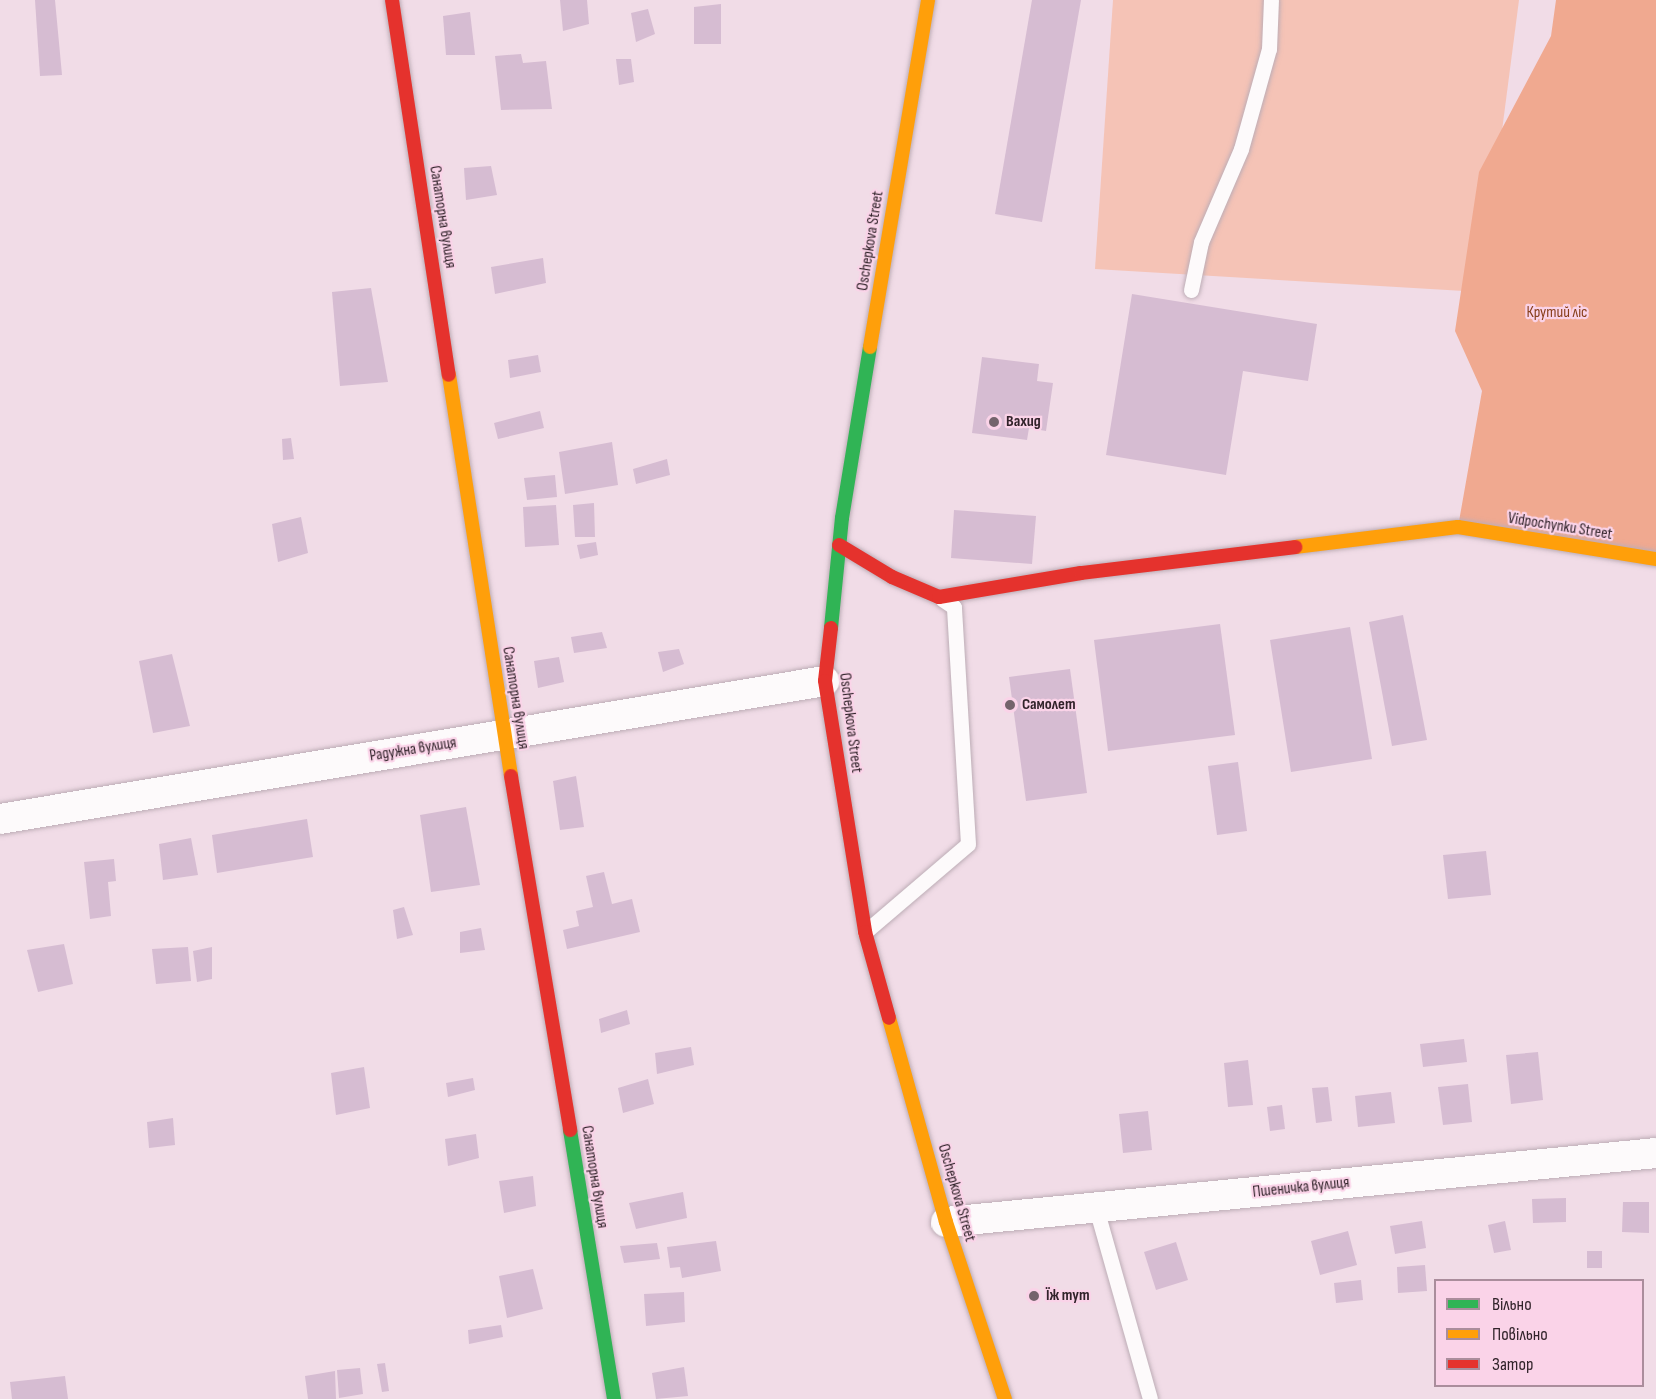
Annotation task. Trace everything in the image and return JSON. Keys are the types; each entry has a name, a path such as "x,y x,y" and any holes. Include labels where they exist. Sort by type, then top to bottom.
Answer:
{"main road":[{"name":"Санаторна вулиця","path":"392,0 504,734 614,1399"},
{"name":"Oschepkova Street","path":"928,0 839,545 825,681 866,932 946,1222 1005,1399"},
{"name":"Vidpochynku Street","path":"939,597 1081,573 1458,527 1656,559"},
{"path":"839,545 892,577 939,597"}],"street":[{"name":"Радужна вулиця","path":"0,819 825,681"},
{"name":"Пшеничка вулиця","path":"946,1222 1656,1153"}],"lane":[{"path":"1191,290 1201,242 1241,150 1269,49 1271,0"},
{"path":"866,932 968,844 954,607 939,597"},
{"path":"1096,1208 1150,1399"}],"shaded area":[{"path":"1113,0 1519,0 1481,292 1095,269"}],"green space":[{"name":"Крутий ліс","path":"1556,0 1656,0 1656,552 1458,527 1482,391 1455,331 1479,172 1551,36"}],"building":[{"path":"35,0 55,0 62,75 40,76"},
{"path":"560,0 587,0 589,24 563,31"},
{"path":"1032,0 1081,0 1042,222 995,214"},
{"path":"721,4 721,44 694,44 694,7"},
{"path":"648,9 655,34 636,42 631,13"},
{"path":"470,12 475,55 446,55 443,16"},
{"path":"521,54 523,63 546,61 552,109 501,110 495,56"},
{"path":"616,59 631,59 634,82 619,85"},
{"path":"491,166 497,195 466,200 464,168"},
{"path":"543,258 546,283 495,294 491,267"},
{"path":"371,288 388,382 340,386 332,292"},
{"path":"1132,294 1317,324 1308,381 1243,371 1226,475 1106,455"},
{"path":"538,355 541,372 510,378 508,360"},
{"path":"982,357 1039,364 1037,381 1053,383 1046,431 1029,428 1027,440 972,433"},
{"path":"540,411 544,428 498,439 494,423"},
{"path":"291,438 294,459 283,460 282,439"},
{"path":"612,442 618,485 565,494 559,452"},
{"path":"667,459 670,475 636,484 633,469"},
{"path":"555,475 557,497 527,500 524,478"},
{"path":"594,503 595,537 575,537 573,505"},
{"path":"556,505 559,545 525,547 523,507"},
{"path":"954,510 1036,516 1032,564 951,558"},
{"path":"301,517 308,553 278,562 272,524"},
{"path":"596,542 598,555 580,559 577,545"},
{"path":"1403,615 1427,740 1392,746 1369,622"},
{"path":"1220,624 1235,735 1108,751 1094,640"},
{"path":"1350,627 1372,759 1291,772 1270,640"},
{"path":"602,632 607,648 574,653 571,637"},
{"path":"679,649 684,664 663,672 658,652"},
{"path":"172,654 190,726 153,733 139,661"},
{"path":"559,657 564,682 538,688 534,661"},
{"path":"1070,669 1087,793 1026,801 1009,677"},
{"path":"1238,762 1247,831 1217,835 1208,766"},
{"path":"576,776 584,827 560,830 553,781"},
{"path":"466,807 480,885 431,892 420,815"},
{"path":"307,819 313,857 217,873 212,835"},
{"path":"191,838 198,875 163,880 159,844"},
{"path":"1486,851 1491,895 1448,899 1443,855"},
{"path":"114,859 116,881 108,882 111,916 90,919 84,862"},
{"path":"604,872 612,904 632,899 640,932 567,949 563,930 579,926 576,911 593,907 586,876"},
{"path":"404,907 413,935 397,939 393,910"},
{"path":"481,928 485,950 460,953 460,932"},
{"path":"64,944 73,984 38,992 27,950"},
{"path":"188,947 191,981 156,984 152,949"},
{"path":"212,947 212,979 197,982 193,951"},
{"path":"627,1010 630,1024 601,1033 599,1019"},
{"path":"1464,1039 1467,1062 1423,1067 1420,1044"},
{"path":"691,1047 694,1065 657,1074 655,1053"},
{"path":"1538,1052 1543,1100 1511,1104 1506,1055"},
{"path":"1248,1060 1253,1105 1228,1107 1224,1063"},
{"path":"364,1067 370,1108 336,1115 331,1073"},
{"path":"473,1078 475,1090 448,1097 446,1083"},
{"path":"648,1079 654,1104 623,1113 618,1088"},
{"path":"1468,1084 1472,1122 1443,1125 1438,1087"},
{"path":"1328,1087 1332,1121 1316,1123 1312,1088"},
{"path":"1391,1092 1395,1123 1358,1127 1355,1096"},
{"path":"1282,1105 1285,1129 1270,1131 1267,1107"},
{"path":"1148,1111 1152,1150 1123,1153 1119,1114"},
{"path":"173,1118 175,1145 149,1148 147,1122"},
{"path":"476,1134 479,1158 448,1166 445,1139"},
{"path":"533,1176 536,1206 504,1213 499,1181"},
{"path":"683,1192 687,1218 636,1229 629,1203"},
{"path":"1566,1198 1566,1222 1533,1223 1532,1199"},
{"path":"1623,1202 1649,1202 1649,1233 1622,1232"},
{"path":"1422,1221 1426,1248 1395,1254 1390,1226"},
{"path":"1505,1221 1511,1250 1494,1253 1488,1225"},
{"path":"1348,1231 1357,1265 1320,1275 1311,1241"},
{"path":"716,1241 721,1271 682,1278 680,1267 670,1268 667,1247"},
{"path":"1176,1242 1188,1280 1156,1290 1144,1252"},
{"path":"657,1243 660,1259 624,1263 620,1246"},
{"path":"1587,1251 1602,1251 1602,1268 1587,1268"},
{"path":"1425,1265 1427,1291 1398,1293 1397,1267"},
{"path":"533,1269 543,1309 507,1318 499,1276"},
{"path":"1361,1280 1363,1300 1336,1303 1334,1283"},
{"path":"684,1292 685,1322 646,1326 644,1294"},
{"path":"501,1325 503,1337 469,1344 468,1330"},
{"path":"385,1363 389,1391 382,1392 377,1364"},
{"path":"684,1367 688,1396 656,1399 652,1373"},
{"path":"360,1368 363,1394 339,1398 337,1370"},
{"path":"335,1371 336,1399 308,1399 305,1376"},
{"path":"65,1376 68,1399 12,1399 10,1382"}],"traffic: fast":[{"path":"831,628 842,518 870,347"},
{"path":"570,1130 614,1399"}],"traffic: slow":[{"path":"870,347 928,0"},
{"path":"449,375 511,776"},
{"path":"1295,547 1458,527 1656,559"},
{"path":"889,1018 946,1222 1005,1399"}],"traffic: jam":[{"path":"392,0 449,375"},
{"path":"839,545 892,577 939,597 1081,573 1295,547"},
{"path":"831,628 825,681 865,932 889,1018"},
{"path":"511,776 570,1130"}],"place":[{"name":"Вахид","path":"994,422"},
{"name":"Самолет","path":"1010,705"},
{"name":"Їж тут","path":"1034,1296"}]}
